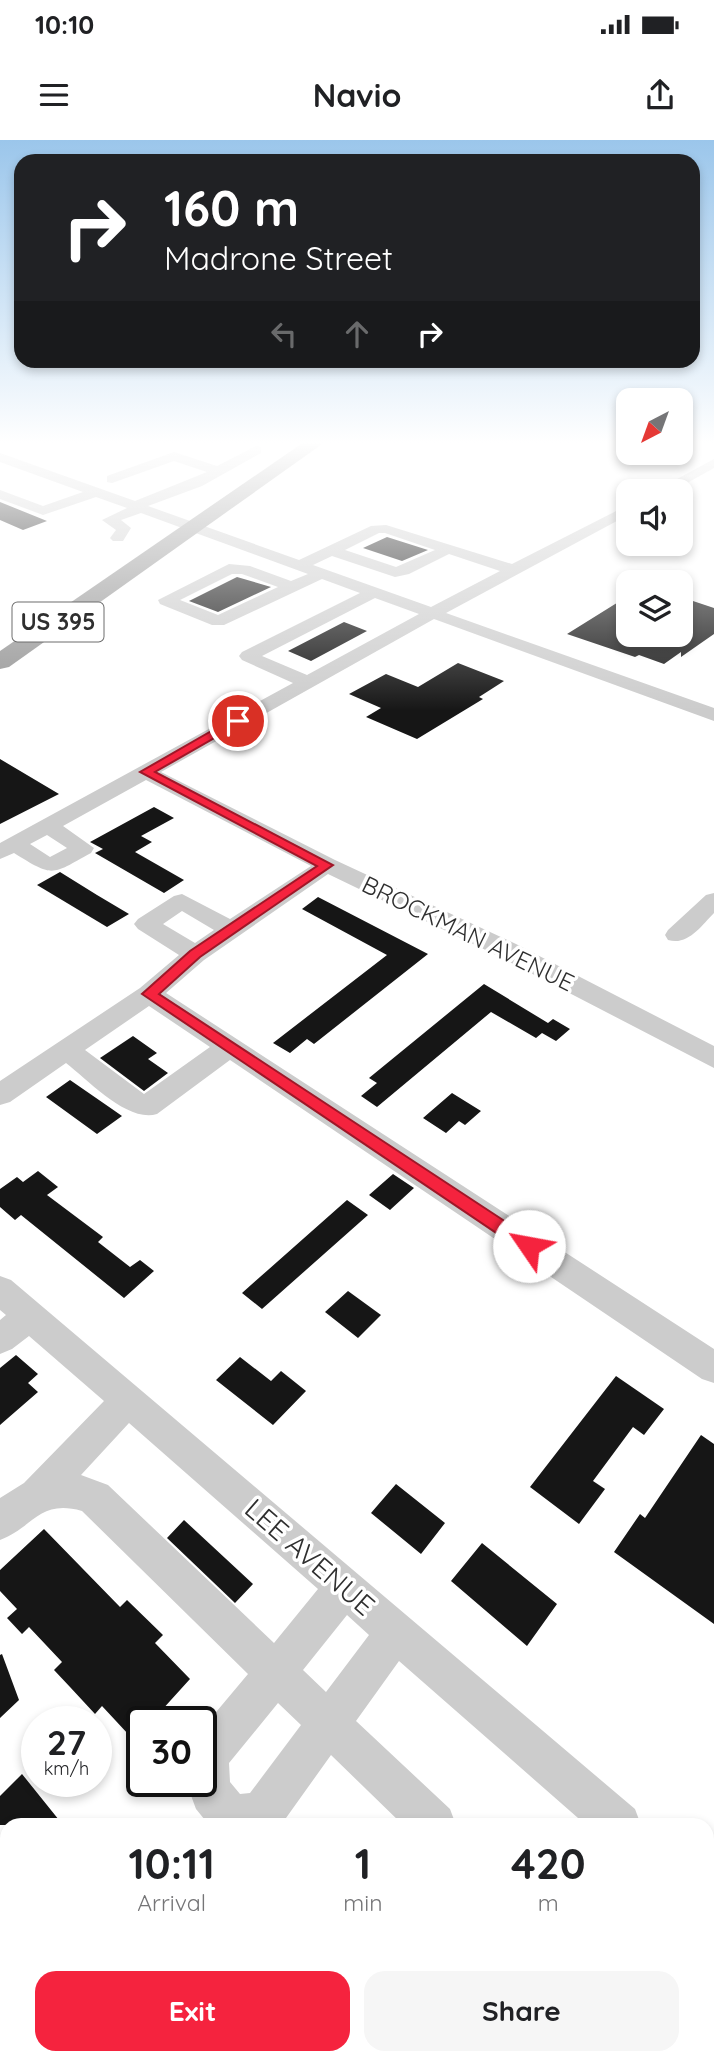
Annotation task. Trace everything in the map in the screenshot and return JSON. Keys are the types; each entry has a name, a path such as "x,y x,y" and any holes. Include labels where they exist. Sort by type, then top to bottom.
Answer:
{"highway":[{"name":"US 395","path":"0,663 114,580 187,532"}],"street":[{"path":"118,538 122,532"},
{"path":"207,532 714,715"},
{"path":"298,566 370,532"},
{"path":"395,532 514,570"},
{"path":"7,848 585,532"},
{"path":"331,550 396,572 410,570 450,548"},
{"path":"292,587 244,569 229,569 166,600 218,621 263,600 292,587 320,574"},
{"path":"208,579 263,600"},
{"path":"307,682 248,656 372,593"},
{"name":"BROCKMAN AVENUE","path":"146,772 327,865 507,950 714,1058"},
{"path":"7,848 50,866 83,848 47,826"},
{"path":"0,1095 149,994 195,954 327,865"},
{"path":"677,935 714,900"},
{"path":"195,954 146,924 182,901 231,930"},
{"path":"149,994 714,1368"},
{"path":"67,1050 141,1106 147,1107 228,1048"},
{"name":"LEE AVENUE","path":"0,1290 611,1818"},
{"path":"0,1339 30,1316"},
{"path":"0,1522 37,1494 128,1400"},
{"path":"37,1494 68,1488 95,1498 427,1818"},
{"path":"345,1587 210,1753 205,1766 207,1785 222,1807 237,1818 253,1817 265,1809 396,1632"}],"building":[{"path":"387,537 428,550 402,561 363,548"},
{"path":"237,577 271,587 218,612 189,601"},
{"path":"693,601 714,608 714,634 681,657 681,652 664,664 567,634 616,603 616,647 693,647"},
{"path":"344,622 367,631 311,661 288,651"},
{"path":"458,663 504,681 479,697 483,699 417,739 366,717 381,708 349,694 386,674 418,687"},
{"path":"0,759 59,794 0,824"},
{"path":"154,807 174,818 141,836 152,842 135,852 184,880 164,893 95,853 103,849 90,842"},
{"path":"60,872 129,914 107,927 37,885"},
{"path":"318,897 428,954 314,1044 307,1039 290,1053 273,1043 387,955 302,909"},
{"path":"484,984 548,1023 553,1019 570,1029 556,1041 542,1033 536,1038 491,1012 377,1107 361,1096 377,1083 369,1078"},
{"path":"133,1036 157,1053 148,1059 168,1073 144,1091 100,1058"},
{"path":"70,1080 122,1116 97,1134 46,1097"},
{"path":"452,1093 481,1111 465,1125 459,1121 446,1133 423,1118"},
{"path":"38,1171 58,1187 47,1195 103,1237 98,1242 130,1267 140,1260 154,1271 124,1298 21,1215 15,1220 0,1207 0,1189 17,1177 23,1182"},
{"path":"393,1174 414,1188 390,1210 369,1195"},
{"path":"347,1200 368,1215 262,1309 242,1293"},
{"path":"348,1291 381,1315 358,1338 325,1312"},
{"path":"16,1355 38,1374 28,1383 38,1392 0,1425 0,1368"},
{"path":"240,1357 271,1381 281,1371 306,1391 273,1425 216,1380"},
{"path":"616,1376 664,1409 644,1435 633,1427 593,1481 605,1489 579,1524 530,1487"},
{"path":"701,1435 714,1444 714,1624 614,1552 640,1514 645,1518"},
{"path":"396,1484 445,1523 421,1554 371,1513"},
{"path":"184,1520 253,1584 235,1603 167,1538"},
{"path":"44,1529 120,1607 127,1600 163,1635 155,1643 190,1679 166,1706 126,1706 126,1732 112,1717 112,1706 88,1706 54,1670 62,1662 29,1627 22,1634 7,1618 17,1609 0,1591 0,1570"},
{"path":"482,1543 557,1604 527,1646 451,1581"},
{"path":"2,1654 19,1700 0,1718 0,1655"},
{"path":"21,1775 21,1797 40,1797 57,1818 0,1818 0,1796"}],"route":[{"path":"238,721 146,772 327,865 195,954 149,994 529,1246"}]}
